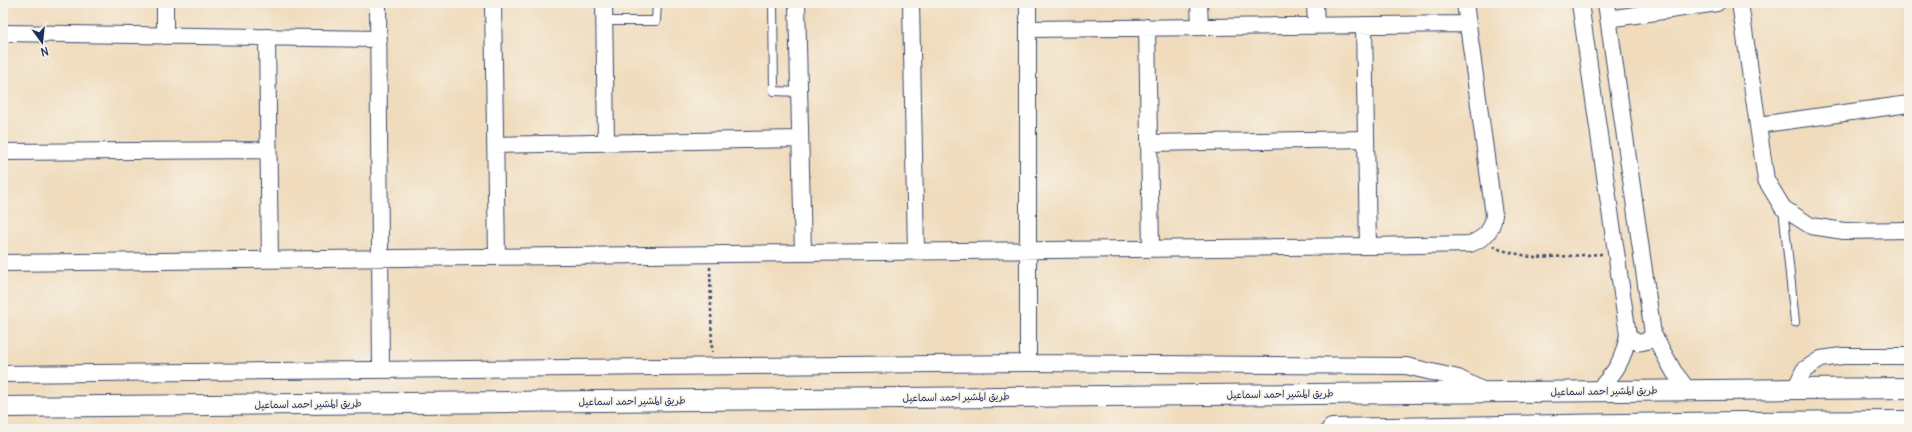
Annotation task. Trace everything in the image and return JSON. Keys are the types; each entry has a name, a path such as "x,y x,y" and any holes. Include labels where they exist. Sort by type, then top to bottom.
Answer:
{"street":[{"path":"165,3 165,36"},
{"path":"378,3 381,369"},
{"path":"493,3 497,257"},
{"path":"604,3 606,142"},
{"path":"797,3 803,253"},
{"path":"911,3 916,252"},
{"path":"1028,3 1028,363"},
{"path":"1199,3 1200,27"},
{"path":"1315,3 1316,25"},
{"path":"3,263 1028,251 1470,244 1480,240 1488,234 1493,225 1494,215 1465,3"},
{"path":"1580,3 1628,336 1624,357 1613,376 1597,391"},
{"path":"1688,390 1670,366 1653,334 1607,11 1717,3"},
{"path":"1740,3 1766,180 1784,208 1811,226 1844,231 1909,230"},
{"path":"1028,29 1468,24"},
{"path":"1364,25 1368,246"},
{"path":"1147,27 1151,249"},
{"path":"3,33 379,39"},
{"path":"267,37 270,260"},
{"path":"1758,125 1909,104"},
{"path":"496,145 800,139"},
{"path":"1149,143 1366,139"},
{"path":"3,152 268,150"},
{"path":"1628,336 1633,341 1641,343 1648,340 1653,334"},
{"path":"1795,389 1804,370 1821,359 1842,356 1909,356"},
{"path":"3,374 1028,363 1406,366 1458,378 1486,392"},
{"name":"طريق المشير احمد اسماعيل","path":"3,407 1909,388"},
{"path":"1332,429 1824,425 1909,421"}],"lane":[{"path":"604,21 656,21 657,3"},
{"path":"773,3 774,92 799,92"},
{"path":"1784,208 1795,322"}],"path":[{"path":"1480,240 1501,250 1535,258 1616,253"},
{"path":"710,254 712,366"}]}
